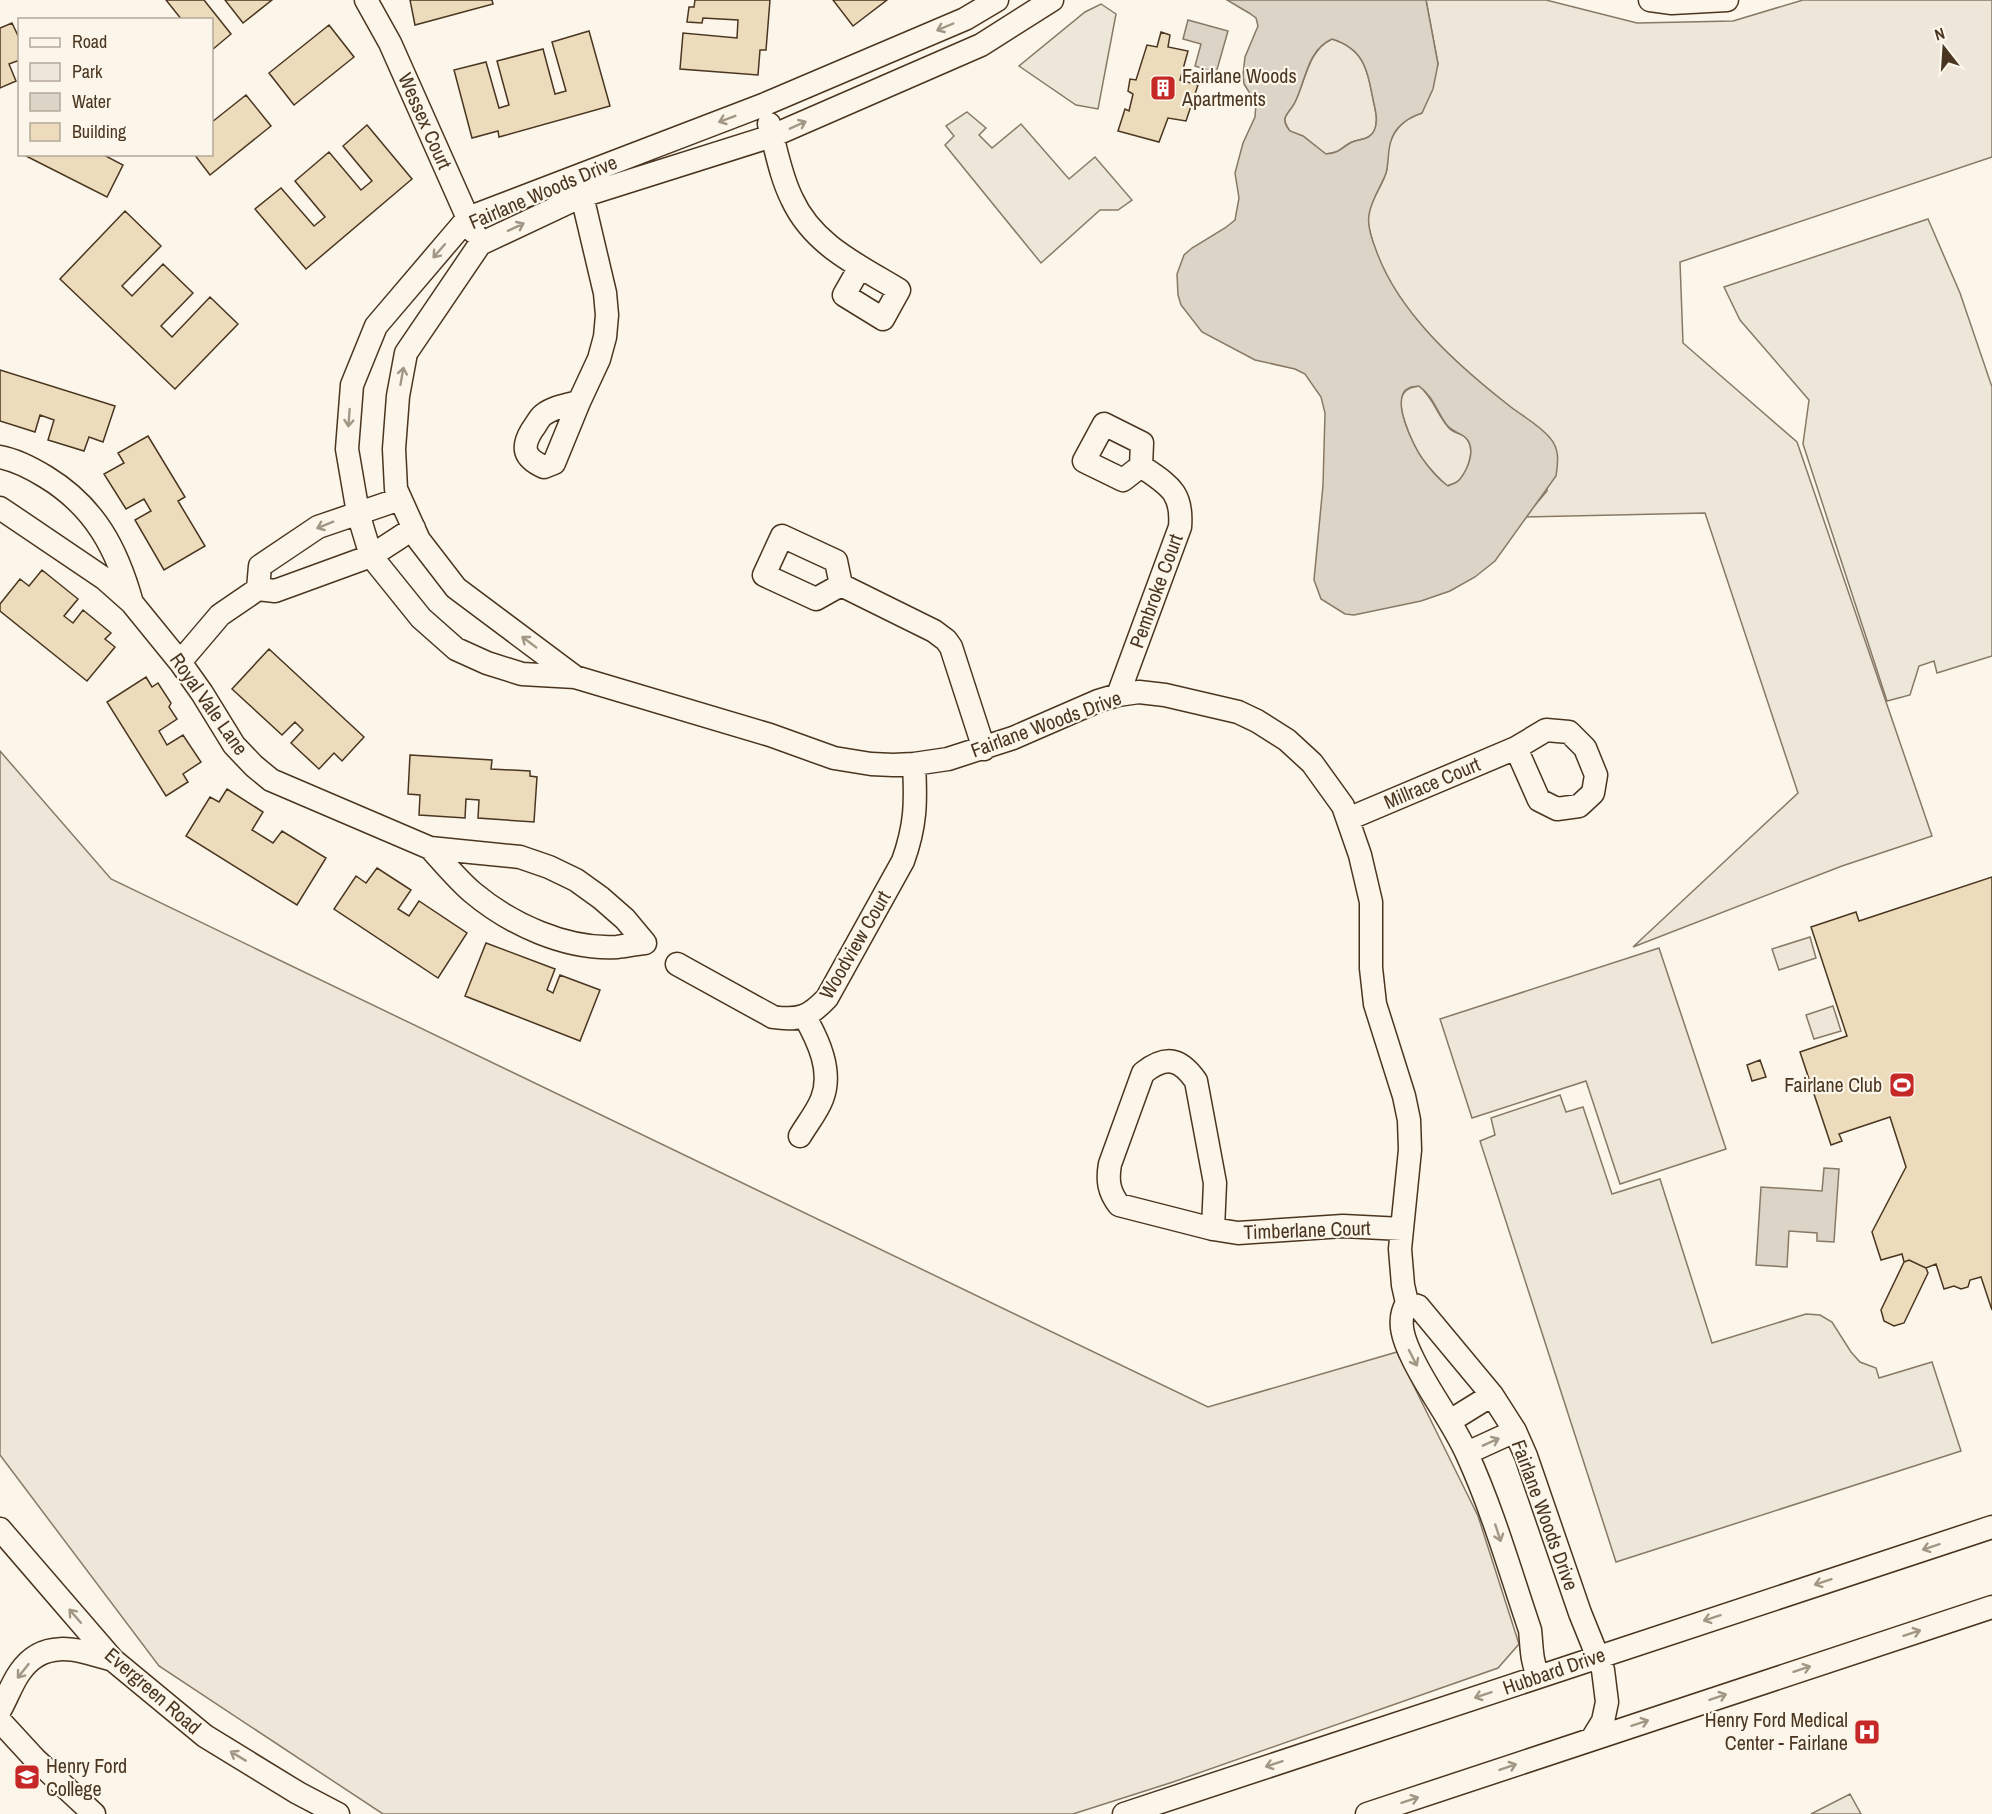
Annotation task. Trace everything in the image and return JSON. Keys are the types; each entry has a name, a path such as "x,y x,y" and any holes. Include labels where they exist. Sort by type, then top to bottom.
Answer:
{"street":[{"name":"Wessex Court","path":"366,0 390,43 480,244"},
{"name":"Fairlane Woods Drive","path":"575,677 456,588 419,540 396,489 394,449 398,396 406,353 480,244 579,186 965,19 997,0"},
{"name":"Fairlane Woods Drive","path":"1052,0 981,45 772,136 579,186 468,218 376,327 352,385 347,449 358,513 371,556 421,618 456,649 487,663 522,674 575,677 770,735 834,758 871,764 914,764 948,759 1013,738 1098,701 1118,695 1139,693 1165,695 1238,712 1287,740 1312,763 1334,791 1348,819 1360,855 1371,902 1371,968 1375,1004 1404,1096 1409,1120 1410,1150 1400,1249 1407,1304 1401,1313 1402,1329 1414,1362 1467,1453 1489,1507 1530,1630 1531,1658 1538,1676"},
{"path":"1650,0 1672,3 1726,0"},
{"path":"763,105 792,200 810,228 823,242 860,267"},
{"path":"579,186 605,293 607,315 600,359 579,402"},
{"name":"Royal Vale Lane","path":"0,458 34,470 55,482 90,512 109,541 124,572 132,603"},
{"name":"Pembroke Court","path":"1118,695 1180,527 1181,514 1172,487 1141,466"},
{"path":"258,589 260,566 318,527 400,499"},
{"name":"Royal Vale Lane","path":"0,508 105,579 132,603 180,662 234,745 271,780 430,848 520,858 549,867 576,880 601,898 625,919 645,943 615,947 585,944 551,937 520,925 471,891 430,848"},
{"path":"180,662 220,615 258,589 274,591 371,556 414,528"},
{"path":"841,585 934,631 946,640 957,661 984,749"},
{"name":"Millrace Court","path":"1348,819 1516,748"},
{"name":"Woodview Court","path":"677,964 773,1017 789,1019 805,1017 816,1010 827,998 903,861 911,840 915,818 914,764"},
{"path":"801,1136 822,1098 825,1081 824,1064 818,1041 805,1017"},
{"name":"Timberlane Court","path":"1213,1229 1215,1183 1196,1081 1187,1068 1170,1060 1155,1064 1143,1072 1110,1164 1108,1178 1111,1194 1119,1206 1213,1229 1238,1233 1343,1226 1402,1229"},
{"name":"Fairlane Woods Drive","path":"1407,1304 1418,1306 1492,1395 1515,1431 1526,1456 1580,1613 1603,1670 1607,1702 1603,1721 1592,1739"},
{"path":"1450,1421 1492,1395"},
{"path":"1467,1453 1515,1431"},
{"path":"0,1530 2,1552 0,1556"},
{"name":"Evergreen Road","path":"0,1530 113,1660 206,1736 338,1814"},
{"name":"Hubbard Drive","path":"1124,1814 1598,1656 1990,1531"},
{"path":"1367,1814 1992,1607"},
{"path":"0,1710 20,1672 39,1653 59,1649 81,1651 113,1660"},
{"path":"0,1720 35,1759 94,1814"}],"green space":[{"path":"1426,0 1546,0 1637,23 1733,21 1803,0 1992,0 1992,157 1680,262 1683,343 1797,442 1932,836 1842,866 1633,947 1798,793 1705,513 1525,517 1547,491 1549,437 1500,399 1450,355 1406,306 1389,280 1376,252 1369,230 1368,216 1387,169 1391,140 1401,125 1422,113 1438,64"},
{"path":"1332,39 1351,48 1366,69 1376,111 1376,123 1374,131 1367,138 1353,141 1337,152 1325,154 1304,137 1289,131 1285,118 1295,102 1313,58 1324,44"},
{"path":"1419,386 1428,395 1449,428 1465,437 1469,442 1471,453 1463,475 1459,481 1447,486 1422,459 1410,437 1403,417 1401,400 1403,394 1412,387"},
{"path":"0,751 111,879 1208,1407 1397,1352 1478,1516 1519,1644 1498,1668 1173,1782 1073,1814 383,1814 159,1666 0,1455"},
{"path":"1810,937 1816,958 1779,970 1772,949"},
{"path":"1659,948 1726,1149 1620,1184 1586,1081 1472,1118 1440,1019"},
{"path":"1833,1006 1841,1031 1814,1039 1806,1015"}],"shaded area":[{"path":"1101,4 1116,14 1098,109 1076,105 1019,66 1085,12"},
{"path":"967,112 986,128 979,135 992,148 1021,124 1069,179 1095,157 1132,200 1118,210 1100,210 1041,263 945,145 954,136 946,126"},
{"path":"1928,219 1960,293 1992,387 1992,656 1937,673 1934,661 1919,666 1910,695 1887,701 1803,444 1809,400 1740,320 1724,287"},
{"path":"1560,1095 1566,1112 1583,1107 1612,1194 1660,1179 1712,1343 1806,1314 1820,1315 1832,1322 1860,1362 1876,1368 1879,1378 1932,1362 1961,1451 1616,1562 1480,1141 1495,1135 1491,1118"},
{"path":"1850,1794 1861,1814 1811,1814"}],"water":[{"path":"1227,0 1426,0 1438,64 1433,89 1422,113 1404,122 1392,137 1386,173 1370,209 1369,224 1372,237 1386,273 1414,315 1468,372 1546,433 1557,451 1558,461 1556,476 1495,561 1475,577 1450,591 1421,601 1354,615 1345,614 1321,599 1314,580 1323,485 1325,413 1321,397 1305,374 1295,369 1255,360 1202,332 1181,305 1178,295 1177,274 1184,255 1235,220 1239,198 1235,173 1243,143 1255,117 1256,103 1244,84 1243,75 1245,57 1258,26 1256,18","holes":["1332,39 1351,48 1366,69 1376,111 1376,123 1374,131 1367,138 1353,141 1337,152 1326,154 1303,136 1290,131 1285,118 1295,102 1312,58 1317,50","1419,386 1431,399 1448,426 1469,442 1470,458 1463,475 1457,482 1448,486 1422,458 1405,422 1401,401 1403,393 1410,387"]},
{"path":"1188,20 1228,31 1216,73 1195,66 1201,44 1183,39"},
{"path":"1824,1168 1839,1169 1834,1242 1817,1241 1817,1233 1789,1231 1787,1267 1756,1265 1761,1187 1822,1191"}],"building":[{"path":"166,0 204,0 231,34 213,49 213,18 180,18"},
{"path":"225,0 272,0 243,23"},
{"path":"410,0 492,0 493,4 415,25"},
{"path":"695,0 770,0 766,50 760,50 758,75 680,69 683,33 737,38 738,20 703,18 702,23 687,22 689,7 694,7"},
{"path":"833,0 887,0 853,26"},
{"path":"12,23 18,36 18,61 9,64 16,81 0,88 0,28"},
{"path":"329,25 354,57 294,105 269,73"},
{"path":"589,31 610,106 499,137 498,131 472,138 454,70 486,62 499,108 509,105 497,61 543,49 555,94 566,91 552,42"},
{"name":"Fairlane Woods Apartments","path":"1161,32 1170,35 1168,47 1188,51 1180,80 1198,85 1186,121 1168,118 1159,142 1118,131 1125,109 1129,111 1133,94 1128,91 1130,79 1136,80 1147,45 1157,47"},
{"path":"246,95 271,126 210,175 196,156 213,156 213,121"},
{"path":"367,125 412,179 306,269 255,209 281,188 314,226 325,217 295,181 329,152 361,190 372,181 343,146"},
{"path":"26,156 106,156 123,165 107,197"},
{"path":"125,211 161,246 122,286 132,296 163,264 193,293 161,326 172,337 210,297 238,324 175,389 60,279"},
{"path":"0,370 115,406 103,442 89,437 84,451 48,440 54,420 40,415 35,432 0,421"},
{"path":"148,436 185,497 178,501 205,546 164,570 135,520 151,511 144,499 126,509 104,474 124,463 118,453"},
{"path":"42,570 78,599 64,616 73,623 83,610 111,633 105,639 115,647 87,681 0,611 0,604 20,579 29,586"},
{"path":"269,649 364,737 342,761 334,753 319,769 291,743 303,730 295,722 282,735 232,689"},
{"path":"146,677 152,687 158,683 171,703 169,707 177,719 159,731 167,745 183,735 201,762 183,774 188,782 166,796 107,702"},
{"path":"410,755 492,760 491,769 530,771 530,776 537,777 534,822 478,818 479,800 466,799 465,818 419,815 420,795 408,794"},
{"path":"227,789 263,812 252,830 273,843 282,831 326,858 297,905 186,836 210,797 219,802"},
{"path":"377,868 411,890 398,909 409,916 419,901 467,933 438,978 334,909 356,876 366,883"},
{"name":"Fairlane Club","path":"1992,877 1992,1310 1981,1277 1970,1280 1968,1287 1961,1289 1954,1286 1944,1289 1936,1264 1926,1268 1909,1260 1904,1262 1902,1254 1881,1260 1872,1232 1906,1167 1890,1117 1839,1134 1842,1141 1831,1145 1800,1052 1847,1036 1811,927 1856,912 1859,921"},
{"path":"486,943 555,969 547,990 553,993 560,975 600,990 580,1041 465,996"},
{"path":"1760,1060 1766,1077 1752,1081 1747,1065"},
{"path":"1909,1260 1926,1268 1928,1273 1904,1323 1894,1326 1884,1321 1881,1310 1904,1262"}],"place":[{"name":"Fairlane Woods Apartments","path":"1163,88"},
{"name":"Fairlane Club","path":"1902,1085"},
{"name":"Henry Ford Medical Center - Fairlane","path":"1867,1732"},
{"name":"Henry Ford College","path":"27,1777"}]}
